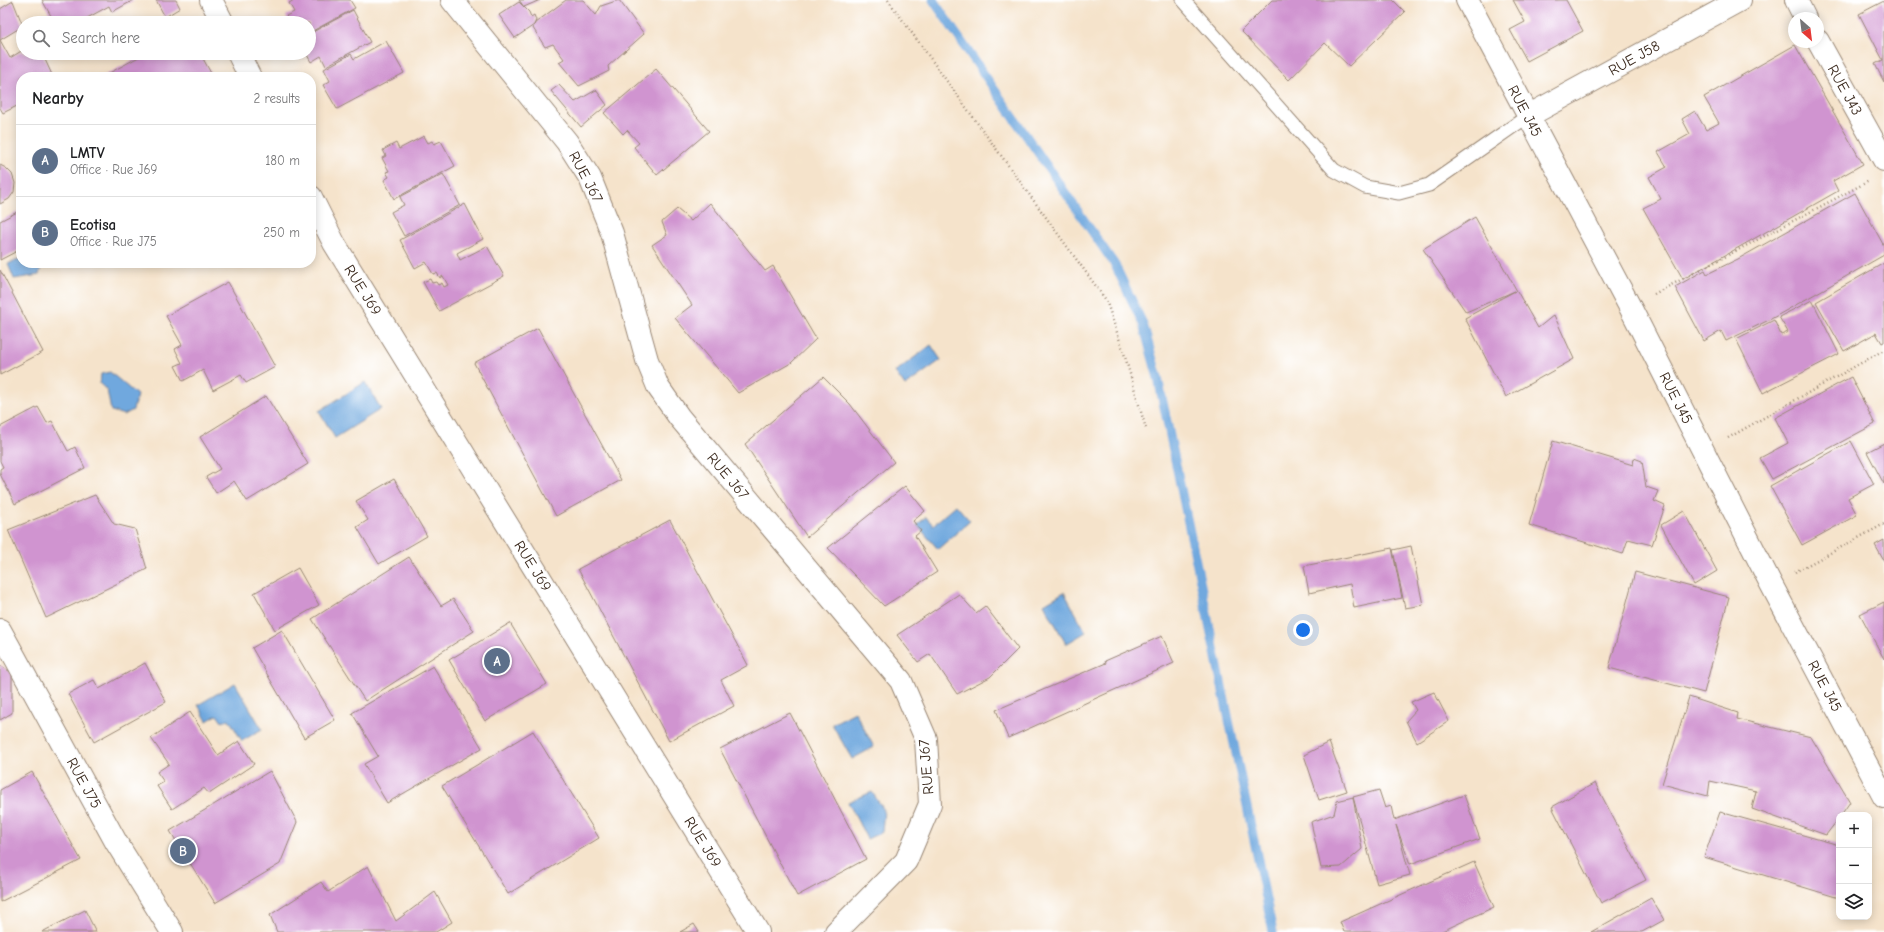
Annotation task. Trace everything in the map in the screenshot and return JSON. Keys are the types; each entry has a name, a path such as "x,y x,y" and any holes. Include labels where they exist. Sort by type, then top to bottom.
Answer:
{"street":[{"path":"211,0 219,16"},
{"name":"RUE J67","path":"452,0 567,142 590,178 612,233 647,360 658,387 679,417 901,681 926,739 930,804 906,861 836,932"},
{"name":"RUE J45","path":"1467,0 1630,307 1771,584 1884,797"},
{"name":"RUE J58","path":"1528,116 1740,0"},
{"path":"1796,0 1803,12"},
{"name":"RUE J43","path":"1822,48 1884,160"},
{"path":"242,60 248,72"},
{"name":"RUE J69","path":"316,207 334,243 758,932"},
{"name":"RUE J75","path":"0,630 116,842 172,932"}],"lane":[{"path":"1183,0 1334,170 1365,187 1399,193 1429,185 1528,116"}],"path":[{"path":"888,0 1106,300 1124,353 1146,429"},
{"path":"1630,307 1870,181"},
{"path":"1703,452 1884,350"},
{"path":"1771,584 1884,524"}],"water":[{"path":"16,260 16,268 41,268 39,275 14,279 8,264"},
{"path":"931,345 941,360 905,386 895,372"},
{"path":"110,372 137,395 133,410 124,415 111,411 107,390 100,384 101,374"},
{"path":"365,382 381,409 335,438 319,411"},
{"path":"956,505 970,521 938,549 917,525 926,517 933,525"},
{"path":"1064,592 1086,632 1066,644 1044,604"},
{"path":"235,683 262,729 242,741 229,719 222,722 217,715 207,721 198,705"},
{"path":"855,712 874,747 852,759 832,724"},
{"path":"872,792 884,810 882,832 867,839 848,802"}],"building":[{"path":"42,0 134,0 112,12 109,6 91,16 51,16"},
{"path":"156,0 176,0 180,8 164,16"},
{"path":"294,0 350,0 355,8 316,29 316,16 286,16 294,12 289,3"},
{"path":"519,0 540,0 524,7"},
{"path":"566,0 583,0 596,15 601,6 619,0 644,34 608,66 609,71 579,86 559,62 564,59 553,44 545,47 533,28 535,23"},
{"path":"1272,0 1393,0 1405,12 1349,66 1325,43 1289,80 1241,31"},
{"path":"1513,0 1566,0 1583,31 1527,61 1510,30 1525,22"},
{"path":"13,1 19,16 16,16 16,30 0,40 0,9"},
{"path":"1884,1 1884,82 1875,64 1883,60 1859,14"},
{"path":"519,2 529,12 531,17 534,15 536,20 534,25 515,38 499,15"},
{"path":"353,10 370,42 326,66 321,56 316,59 316,30"},
{"path":"0,40 10,58 16,54 16,60 45,60 51,72 16,72 16,106 3,113 0,108"},
{"path":"386,41 404,73 337,109 323,85 330,81 324,69 351,54 354,59"},
{"path":"1790,48 1797,48 1863,164 1833,181 1838,191 1683,279 1643,208 1661,199 1649,177 1667,167 1658,152 1690,134 1682,119 1695,111 1706,130 1719,123 1704,97"},
{"path":"133,60 204,60 210,72 111,72"},
{"path":"656,69 709,131 657,175 634,147 639,143 627,130 623,134 604,113"},
{"path":"559,85 575,102 596,90 607,105 581,127 551,91"},
{"path":"424,136 428,143 432,141 434,144 441,141 455,166 394,199 384,180 389,177 386,172 389,171 382,158 386,156 383,150 396,143 399,149"},
{"path":"0,165 12,174 15,183 14,192 9,199 0,204"},
{"path":"443,174 460,205 404,236 391,212 404,205 400,197"},
{"path":"1855,193 1884,246 1884,255 1771,319 1726,341 1721,331 1704,341 1675,287 1705,270 1707,274 1738,259"},
{"path":"710,203 765,271 773,266 816,339 791,363 738,393 675,318 692,305 652,245 667,235 662,222 677,209 691,221"},
{"path":"465,204 483,239 457,253 460,260 487,246 504,276 439,311 423,282 430,279 432,283 436,282 438,285 442,283 444,287 448,285 443,276 440,278 437,273 433,274 426,262 415,268 400,240"},
{"path":"16,213 16,252 0,260 0,221"},
{"path":"1475,217 1538,328 1554,315 1574,359 1506,397 1465,318 1515,291 1466,312 1423,249"},
{"path":"1884,263 1884,342 1882,343 1876,333 1844,351 1816,302"},
{"path":"0,270 43,352 0,375"},
{"path":"228,282 275,367 246,383 241,375 213,390 203,370 183,381 175,366 182,363 175,349 182,345 166,316"},
{"path":"1812,300 1839,354 1763,393 1736,339 1774,320 1781,335 1788,332 1779,317"},
{"path":"538,328 621,480 556,516 474,363"},
{"path":"823,377 850,404 894,462 807,537 745,444"},
{"path":"1851,377 1875,424 1772,479 1760,458 1788,443 1775,418"},
{"path":"266,396 308,464 247,501 234,481 216,493 206,477 220,469 200,437"},
{"path":"38,407 47,423 52,421 68,451 75,447 85,468 15,504 0,474 0,469 3,467 0,461 0,427"},
{"path":"1553,441 1633,465 1634,458 1642,461 1646,487 1658,491 1654,501 1665,506 1652,545 1628,539 1623,554 1529,525"},
{"path":"1851,441 1874,484 1848,498 1857,515 1802,545 1770,486"},
{"path":"1884,443 1884,484 1867,452"},
{"path":"394,479 427,536 379,564 357,527 368,520 356,501"},
{"path":"905,486 925,511 913,521 921,531 915,536 937,572 884,606 828,548"},
{"path":"95,495 114,524 135,529 147,569 46,618 8,530"},
{"path":"1684,511 1717,571 1694,585 1661,525"},
{"path":"670,520 748,665 721,680 734,706 669,741 578,569"},
{"path":"1884,540 1884,561 1875,545"},
{"path":"1411,546 1423,605 1405,608 1393,550"},
{"path":"1392,548 1402,598 1354,608 1350,584 1309,593 1304,566"},
{"path":"409,557 441,606 453,599 474,631 365,701 312,619"},
{"path":"298,568 319,605 275,630 254,593"},
{"path":"1635,572 1729,597 1704,693 1609,668"},
{"path":"959,594 976,613 985,606 1018,649 990,677 957,694 930,654 918,662 897,635"},
{"path":"1884,602 1884,659 1860,614"},
{"path":"510,623 547,684 485,721 449,660"},
{"path":"282,630 335,720 304,738 252,648"},
{"path":"1162,636 1174,663 1008,738 996,710 1106,663 1105,661"},
{"path":"145,663 166,702 94,742 68,694 94,680 99,689"},
{"path":"0,665 12,673 12,713 0,720"},
{"path":"433,666 482,748 387,803 364,764 378,756 352,713"},
{"path":"1434,692 1449,721 1417,742 1406,721 1416,710 1411,702"},
{"path":"1689,697 1738,713 1737,719 1811,737 1850,802 1843,812 1836,812 1836,822 1826,835 1752,809 1756,791 1710,781 1708,796 1662,784"},
{"path":"190,712 218,755 239,741 254,764 209,794 204,788 172,809 157,786 164,782 157,772 169,764 151,738"},
{"path":"790,713 866,859 797,896 720,749"},
{"path":"533,731 599,838 508,894 442,786"},
{"path":"1329,742 1347,791 1319,800 1304,755"},
{"path":"270,771 297,822 280,864 215,903 170,831"},
{"path":"32,772 81,860 0,902 0,790"},
{"path":"1595,783 1646,880 1601,903 1552,807"},
{"path":"1379,790 1385,808 1391,806 1394,820 1464,795 1480,839 1410,864 1396,825 1410,875 1377,884 1353,797"},
{"path":"1353,797 1362,849 1341,867 1321,868 1311,822 1334,814 1337,801"},
{"path":"1720,812 1836,844 1836,897 1704,857"},
{"path":"1474,862 1494,907 1440,932 1344,932 1340,922"},
{"path":"368,866 396,921 435,892 452,922 436,932 277,932 270,915 321,882 328,892"},
{"path":"1651,898 1664,920 1642,932 1591,932"},
{"path":"85,910 96,932 42,932"},
{"path":"694,924 699,932 680,932"}],"waterway":[{"path":"933,0 1115,265 1143,324 1158,378 1273,932"}],"place":[{"name":"LMTV","path":"497,661"},
{"name":"Ecotisa","path":"183,851"}]}
